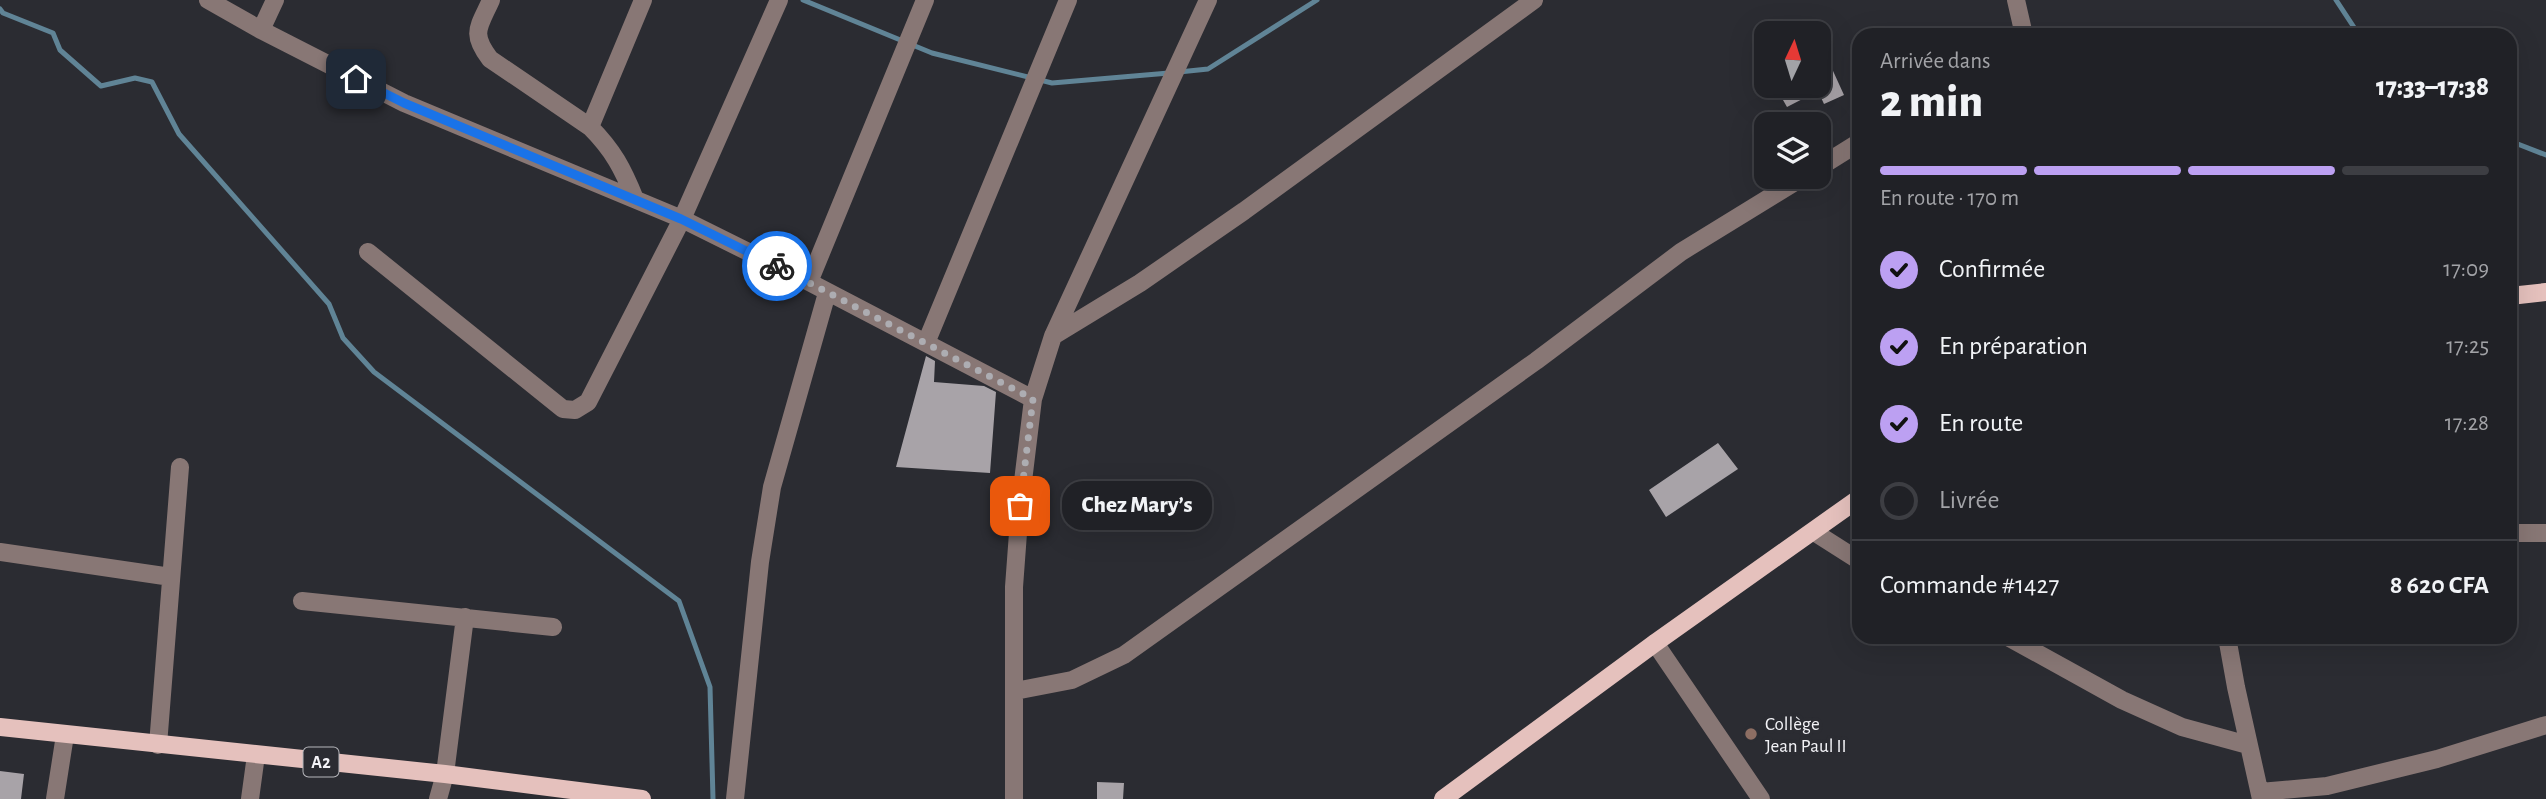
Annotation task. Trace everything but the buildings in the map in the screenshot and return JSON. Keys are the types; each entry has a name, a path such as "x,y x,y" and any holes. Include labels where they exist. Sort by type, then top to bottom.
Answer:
{"main road":[{"path":"2517,295 2546,292"},
{"path":"1443,799 1655,643 1852,504"},
{"name":"A2","path":"0,727 445,774 642,799"}],"street":[{"path":"208,0 404,103 681,219 809,282 1033,399"},
{"path":"261,30 275,0"},
{"path":"491,0 478,29 479,45 490,59 590,127 608,146 622,167 635,199"},
{"path":"590,127 643,0"},
{"path":"368,252 563,408 575,410 588,401 681,219 779,0"},
{"path":"809,282 925,0"},
{"path":"926,343 1068,0"},
{"path":"1014,799 1014,587 1020,506 1033,399 1053,336 1208,0"},
{"path":"1053,336 1140,283 1234,218 1534,0"},
{"path":"2016,0 2022,28"},
{"path":"1831,160 1852,147"},
{"path":"1015,691 1072,680 1124,654 1536,361 1681,251 1783,189"},
{"path":"735,799 760,562 772,487 827,293"},
{"path":"158,745 180,467"},
{"path":"1814,532 1852,556"},
{"path":"2517,533 2546,533"},
{"path":"0,552 171,577"},
{"path":"302,601 553,627"},
{"path":"438,799 445,774 465,617"},
{"path":"1655,643 1761,799"},
{"path":"2021,644 2122,700 2182,727 2248,745"},
{"path":"2228,644 2260,796 2327,786 2437,759 2546,725"},
{"path":"55,799 65,735"},
{"path":"250,799 256,755"}],"waterway":[{"path":"803,0 932,53 1052,83 1169,73"},
{"path":"1179,72 1208,69 1317,0"},
{"path":"2336,0 2354,28"},
{"path":"0,9 3,13 53,33 60,50 101,86 135,78 152,82 179,134 329,304 343,338 374,372 679,601 710,687 713,799"},
{"path":"2517,144 2546,155"}],"way so far":[{"path":"777,266 1033,399 1020,506"}],"place":[{"name":"Chez Mary’s","path":"1020,506"},
{"name":"Collège Jean Paul II","path":"1751,734"}],"route":[{"path":"356,79 404,103 618,191 777,266"}]}
